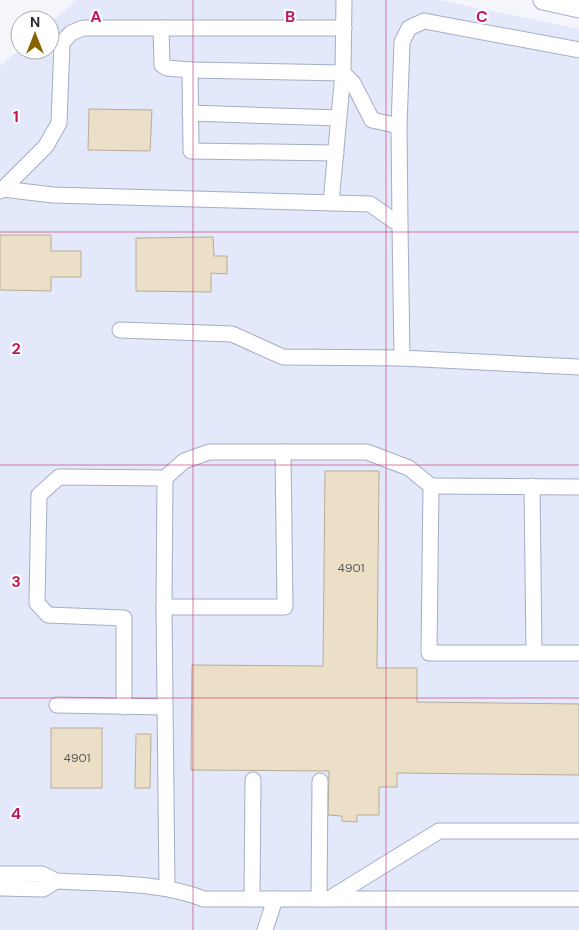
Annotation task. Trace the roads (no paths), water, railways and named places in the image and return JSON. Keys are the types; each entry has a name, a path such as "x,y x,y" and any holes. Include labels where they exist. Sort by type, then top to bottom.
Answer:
{"main road":[{"path":"543,0 579,8"}],"lane":[{"path":"331,203 343,73 344,0"},
{"path":"402,358 399,126 402,42 410,28 424,20 579,50"},
{"path":"1,190 46,146 59,123 62,43 71,33 83,28 344,28"},
{"path":"161,28 162,65 167,68 343,73 353,82 372,120 399,126"},
{"path":"190,70 191,151 336,154"},
{"path":"190,113 339,118"},
{"path":"1,190 53,195 370,204 400,225"},
{"path":"120,330 232,334 283,357 402,358 579,367"},
{"path":"124,707 124,618 48,615 37,603 39,495 59,477 165,478 184,461 210,452 367,452 409,468 432,486 579,487"},
{"path":"164,607 284,607 284,452"},
{"path":"165,478 164,707 167,888"},
{"path":"432,486 429,652 579,653"},
{"path":"532,486 534,653"},
{"path":"57,705 164,707"},
{"path":"252,899 253,780"},
{"path":"320,781 324,899"},
{"path":"324,899 439,831 579,831"},
{"path":"0,874 42,874 56,881 167,888 186,892 204,899 579,899"},
{"path":"0,888 43,889 56,881"},
{"path":"265,930 275,899"}]}
